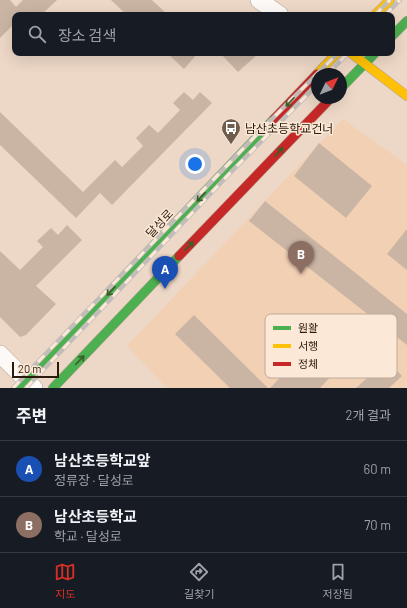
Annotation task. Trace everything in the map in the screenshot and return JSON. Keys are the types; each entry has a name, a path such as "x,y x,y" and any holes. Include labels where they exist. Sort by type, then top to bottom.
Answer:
{"main road":[{"path":"378,12 390,0"},
{"path":"395,33 407,21"},
{"name":"달성로","path":"323,68 334,56"},
{"path":"355,56 407,96"},
{"path":"347,81 372,56"},
{"name":"달성로","path":"26,385 311,80"},
{"path":"53,388 325,104"}],"street":[{"path":"259,0 276,12"},
{"path":"0,354 26,385"}],"shaded area":[{"path":"343,119 407,165 407,385 404,388 167,388 127,346"}],"building":[{"path":"0,0 10,0 16,7 23,0 57,0 44,12 12,12 12,26 0,38"},
{"path":"111,0 152,0 165,12 124,12"},
{"path":"170,56 195,56 184,69"},
{"path":"223,56 256,56 238,72"},
{"path":"184,92 193,100 200,92 212,103 112,205 100,193 76,218 0,145 0,112 83,192 115,160 122,167 143,146 136,138 149,125 158,133 180,110 173,103"},
{"path":"319,143 372,186 346,218 294,176"},
{"path":"265,201 407,314 407,345 397,337 397,314 368,314 249,221"},
{"path":"67,225 82,240 36,286 56,304 26,335 20,337 0,317 0,251 20,270 43,247 37,241 51,228 58,235"},
{"path":"407,229 407,270 387,254"},
{"path":"194,315 268,388 230,388 175,334"},
{"path":"397,371 402,376 389,388 356,388 367,378 397,378"},
{"path":"280,378 329,378 320,388 270,388"}],"railway":[{"path":"378,12 390,0"},
{"path":"388,12 400,0"},
{"path":"13,388 262,129 335,56"},
{"path":"334,68 345,56"},
{"path":"26,388 232,171 311,91"}],"traffic: fast":[{"path":"395,33 407,21"},
{"path":"347,82 372,56"},
{"path":"18,388 274,119"},
{"path":"53,388 179,256"}],"traffic: slow":[{"path":"378,12 390,0"},
{"path":"323,68 334,56"},
{"path":"355,56 407,96"}],"traffic: jam":[{"path":"274,119 311,80"},
{"path":"179,256 325,104"}],"place":[{"name":"남산초등학교건너","path":"231,145"},
{"name":"남산초등학교","path":"301,274"},
{"name":"남산초등학교앞","path":"165,289"}]}
